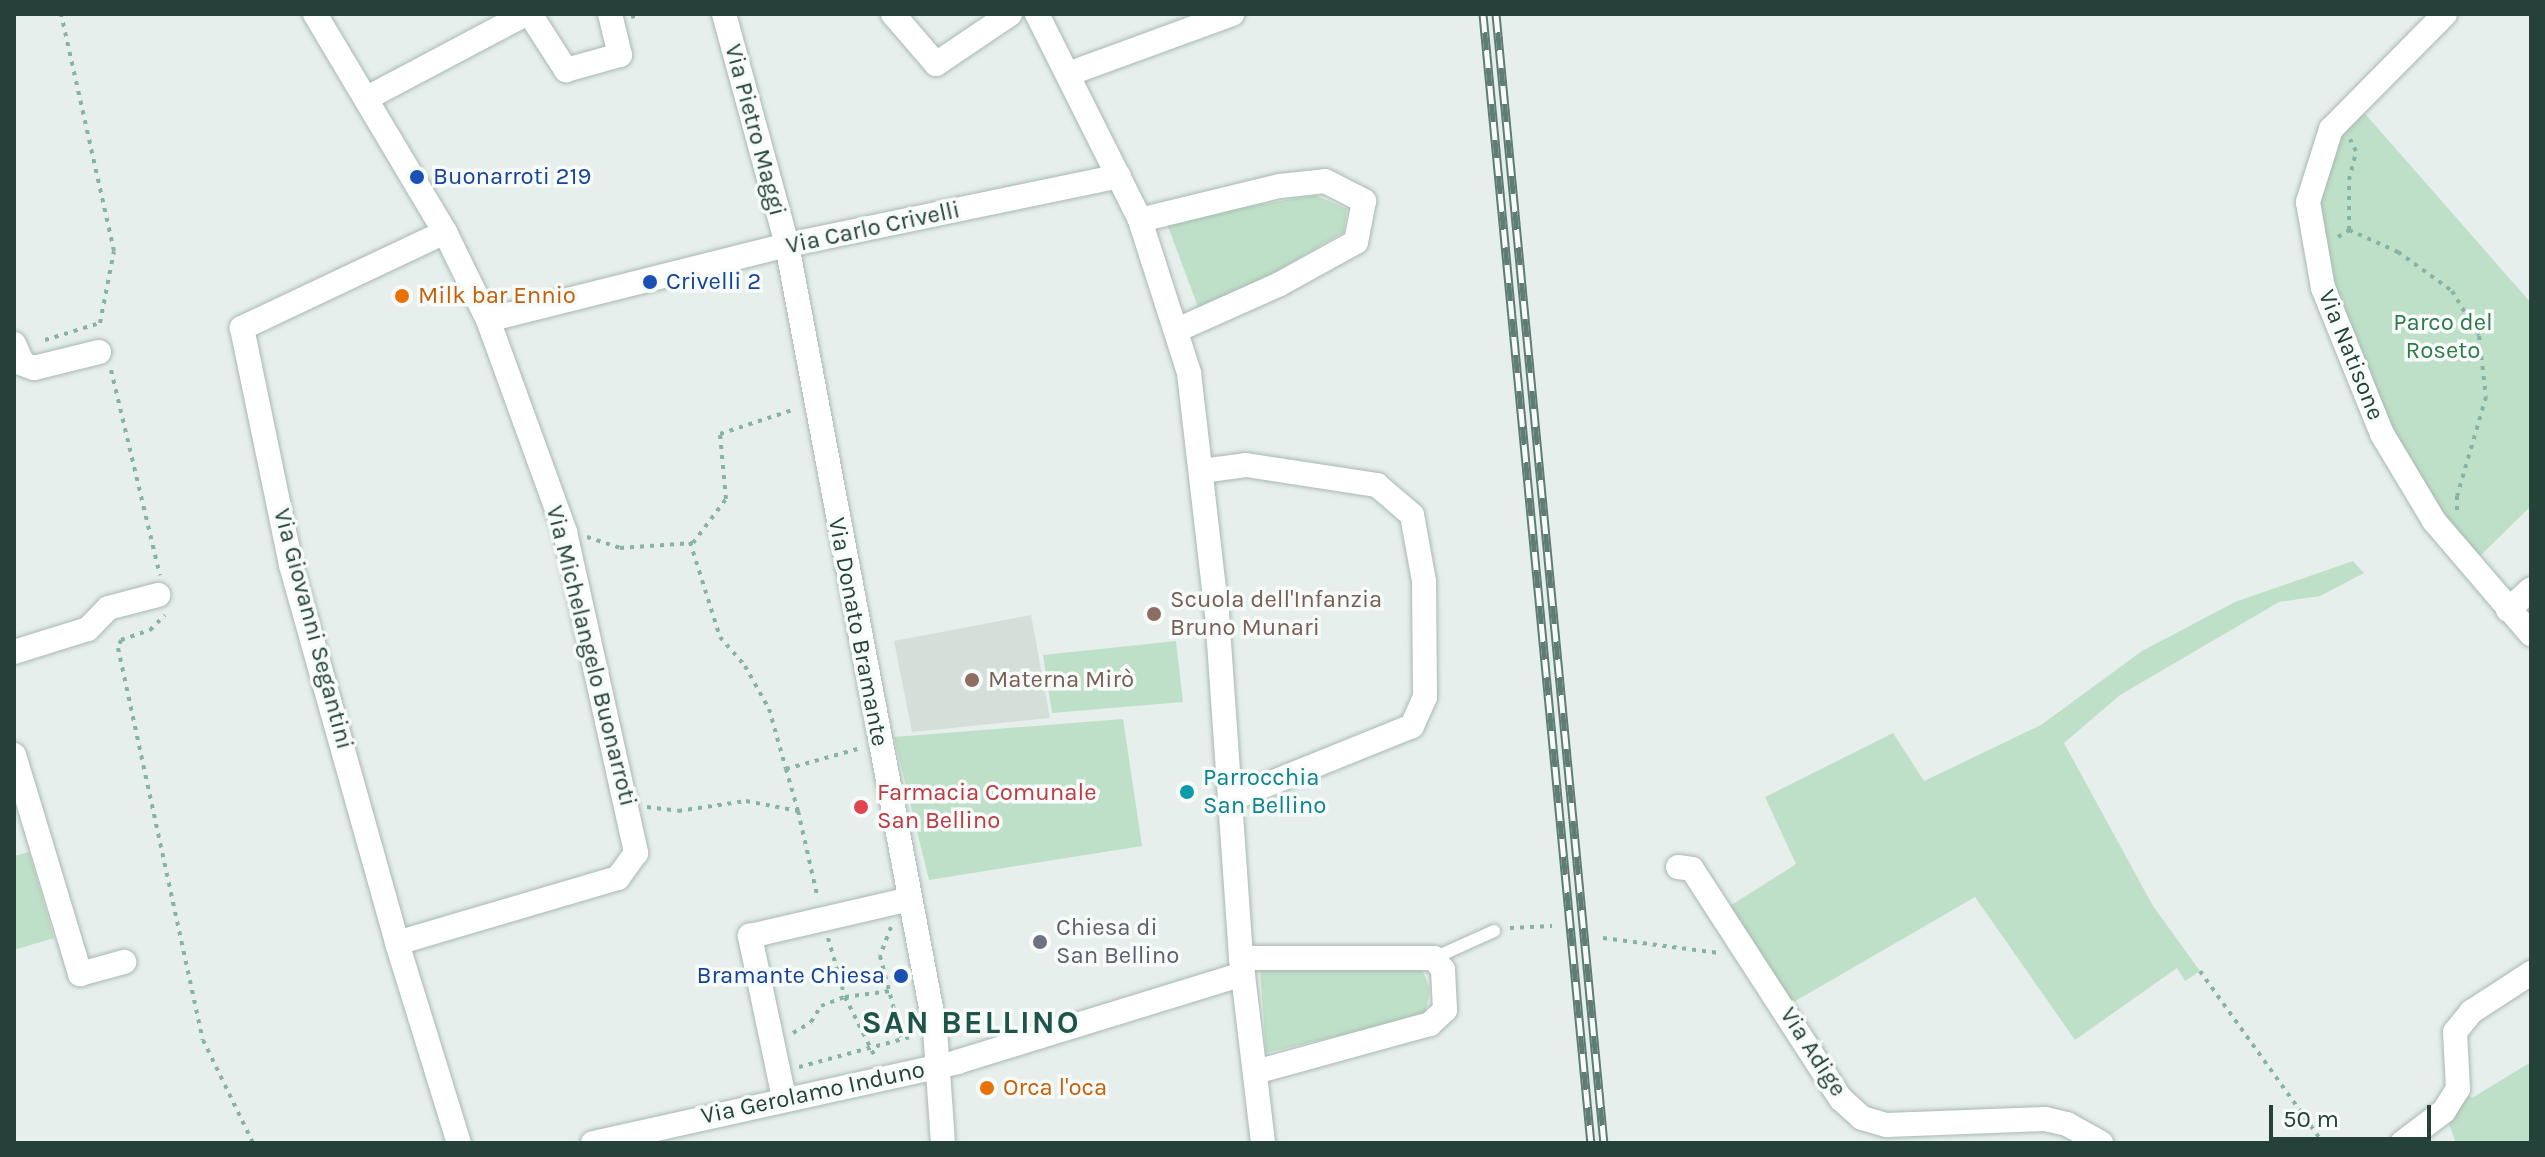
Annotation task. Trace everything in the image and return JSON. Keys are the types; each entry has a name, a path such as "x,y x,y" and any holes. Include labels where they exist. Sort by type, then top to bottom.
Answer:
{"street":[{"name":"Via Michelangelo Buonarroti","path":"315,14 369,97 445,232 488,320 565,532 636,853 618,878 397,943"},
{"path":"369,97 528,14 566,70 620,55 610,14"},
{"name":"Via Pietro Maggi","path":"724,14 787,245"},
{"path":"893,14 936,64 1010,14"},
{"path":"1037,14 1140,220 1189,373 1202,471 1231,799 1242,966 1263,1143"},
{"path":"1068,74 1232,14"},
{"name":"Via Natisone","path":"2445,14 2331,129 2308,202 2323,288 2382,434 2434,521 2531,634"},
{"name":"Via Carlo Crivelli","path":"488,320 787,245 1119,176"},
{"path":"1140,220 1280,186 1325,181 1364,201 1356,242 1280,284 1177,330"},
{"name":"Via Giovanni Segantini","path":"445,232 242,328 291,565 397,943 459,1143"},
{"name":"Via Donato Bramante","path":"787,245 813,402 878,740 904,900 935,1029 940,1065 943,1143"},
{"path":"18,354 34,368 104,351"},
{"path":"1202,471 1246,465 1377,485 1412,515 1424,581 1425,697 1412,726 1231,799"},
{"path":"2508,610 2531,589"},
{"path":"14,652 88,629 108,608 162,594"},
{"path":"14,755 80,974 124,962"},
{"name":"Via Adige","path":"1678,867 1692,869 1841,1099 1862,1118 1887,1125 2045,1119 2067,1124 2101,1143"},
{"path":"784,1098 750,936 904,900"},
{"path":"1256,1072 1430,1024 1445,1010 1443,970 1434,958"},
{"name":"Via Gerolamo Induno","path":"593,1143 940,1065 1242,966 1434,958"},
{"path":"2402,1143 2444,1111 2458,1089 2455,1032 2471,1012 2531,973"}],"lane":[{"path":"1434,958 1494,931"}],"path":[{"path":"61,14 114,251 100,323 104,351 162,594 163,621 121,640 118,648 203,1040 253,1143"},
{"path":"2331,129 2352,141 2356,151 2349,180 2349,230"},
{"path":"2316,252 2349,230"},
{"path":"2349,230 2398,252 2452,291 2479,336 2486,397 2457,496 2457,547"},
{"path":"18,354 40,341 100,323"},
{"path":"565,532 620,548 690,542 726,499 720,434 813,402"},
{"path":"690,542 720,637 745,666 769,709 845,997 873,1048"},
{"path":"786,769 835,759 878,740"},
{"path":"626,800 678,811 746,801 798,811"},
{"path":"902,1040 880,956 904,900"},
{"path":"1519,926 1552,926"},
{"path":"1603,938 1727,954"},
{"path":"2200,971 2323,1143"},
{"path":"772,1040 794,1033 811,1022 821,1006 845,997 890,991"},
{"path":"779,1073 935,1029"}],"shaded area":[{"name":"Materna Mirò","path":"1031,615 1050,718 912,732 894,641"}],"green space":[{"name":"Parco del Roseto","path":"2353,100 2531,303 2531,506 2475,561 2386,431 2327,286 2313,202"},
{"path":"1315,195 1347,209 1344,232 1201,315 1166,221"},
{"path":"2353,561 2364,573 2320,596 2279,602 2120,695 2064,743 2153,906 2200,971 2185,981 2177,968 2075,1040 1975,897 1785,1007 1730,906 1796,864 1765,797 1893,733 1924,781 2041,725 2142,651 2235,602"},
{"path":"1176,641 1183,702 1052,713 1043,655"},
{"path":"1123,719 1142,846 929,880 894,737"},
{"path":"29,852 54,938 14,950 14,856"},
{"path":"1421,966 1430,990 1425,1015 1266,1053 1260,969"},
{"path":"2531,1062 2531,1143 2456,1143 2444,1111 2458,1089 2472,1098"}],"railway":[{"path":"1483,14 1591,1143"},
{"path":"1496,14 1604,1143"}],"place":[{"name":"Buonarroti 219","path":"417,177"},
{"name":"Crivelli 2","path":"650,282"},
{"name":"Milk bar Ennio","path":"402,296"},
{"name":"Scuola dell'Infanzia Bruno Munari","path":"1154,614"},
{"name":"Materna Mirò","path":"972,680"},
{"name":"Parrocchia San Bellino","path":"1187,792"},
{"name":"Farmacia Comunale San Bellino","path":"861,807"},
{"name":"Chiesa di San Bellino","path":"1040,942"},
{"name":"Bramante Chiesa","path":"901,976"},
{"name":"Orca l'oca","path":"987,1088"}],"district":[{"name":"SAN BELLINO","path":"971,1023"}]}
